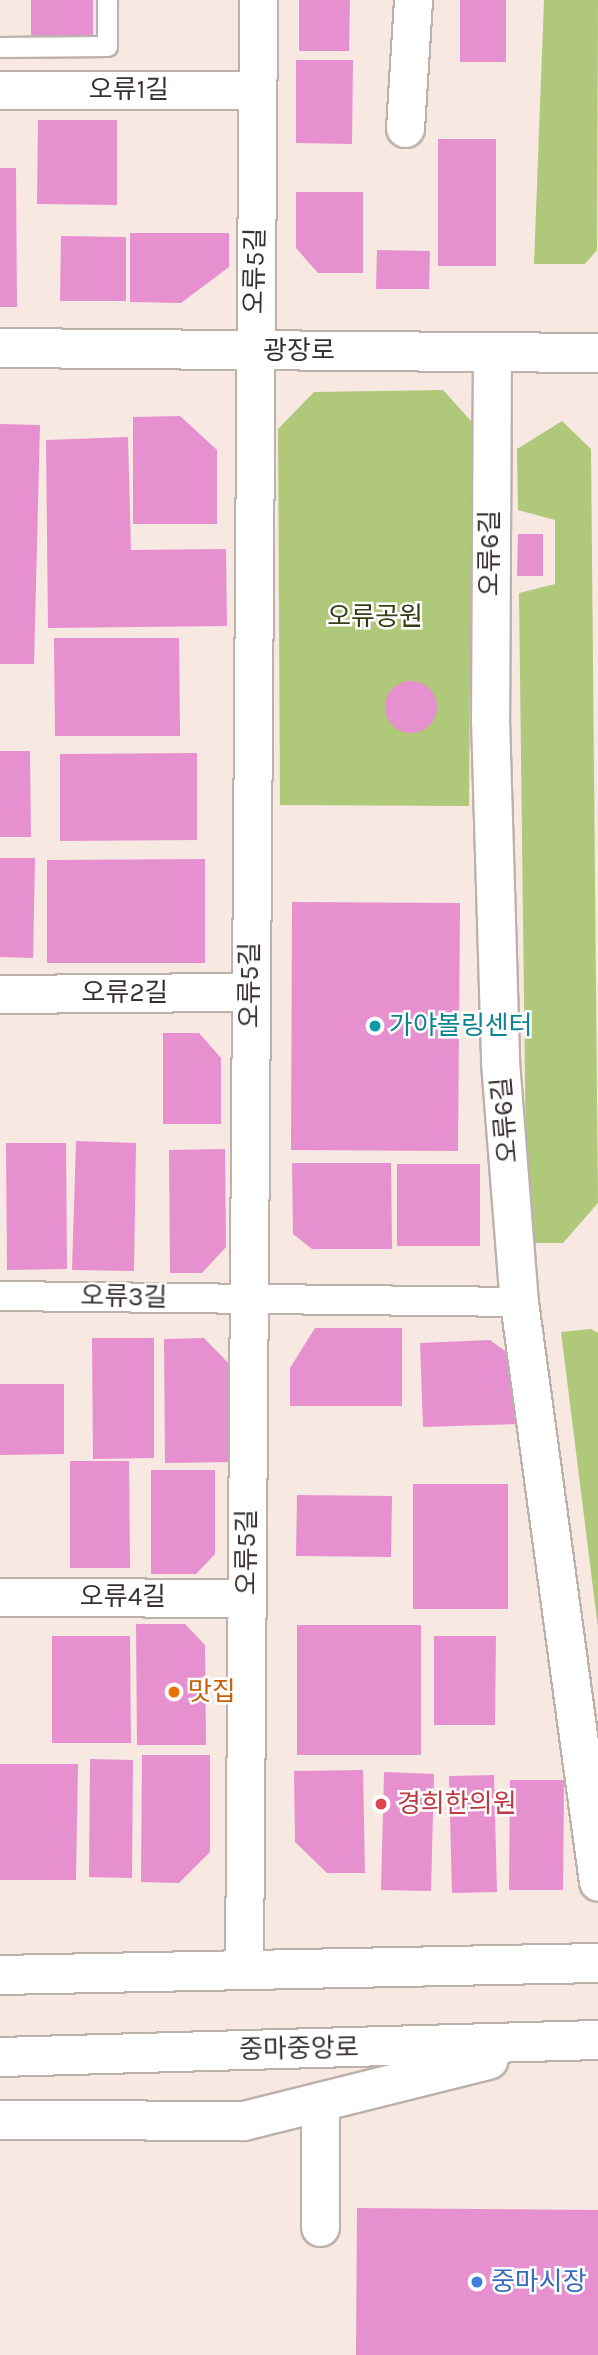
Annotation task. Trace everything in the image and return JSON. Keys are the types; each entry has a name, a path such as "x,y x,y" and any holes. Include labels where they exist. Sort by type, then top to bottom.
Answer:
{"main road":[{"name":"광장로","path":"0,348 598,353"},
{"path":"0,1975 598,1963"},
{"path":"0,2120 244,2121 581,2041"},
{"name":"중마중앙로","path":"0,2057 581,2041"}],"street":[{"name":"오류5길","path":"244,1969 258,0"},
{"path":"405,128 412,0"},
{"name":"오류1길","path":"0,90 257,90"},
{"name":"오류6길","path":"492,353 491,757 500,1062 519,1302 598,1882"},
{"name":"오류2길","path":"0,994 250,992"},
{"name":"오류3길","path":"0,1296 519,1302"},
{"name":"오류4길","path":"0,1597 246,1598"},
{"path":"320,2101 320,2227"}],"lane":[{"path":"0,47 107,46 107,0"}],"green space":[{"path":"544,0 598,0 597,250 585,264 534,264"},
{"name":"오류공원","path":"443,390 472,422 469,806 280,805 278,429 314,392"},
{"path":"562,421 591,449 598,1203 563,1243 527,1243 519,593 555,584 555,520 518,510 517,449"},
{"path":"591,1329 598,1333 598,1628 561,1332"}],"building":[{"path":"31,0 93,0 93,36 31,38"},
{"path":"299,0 350,0 349,51 299,51"},
{"path":"460,0 506,0 506,62 460,62"},
{"path":"296,60 353,60 352,144 296,143"},
{"path":"38,120 117,120 117,205 37,204"},
{"path":"438,139 496,139 496,266 438,266"},
{"path":"0,168 16,168 17,307 0,307"},
{"path":"296,192 363,192 363,273 318,273 296,248"},
{"path":"130,233 229,233 229,267 181,303 130,302"},
{"path":"61,236 126,237 126,301 60,301"},
{"path":"377,250 430,251 429,289 376,289"},
{"path":"180,416 217,450 217,524 133,524 133,417"},
{"path":"0,424 40,425 34,664 0,664"},
{"path":"128,437 131,550 226,549 227,626 48,628 46,440"},
{"path":"518,534 543,534 543,576 517,576"},
{"path":"54,638 179,638 180,736 55,736"},
{"path":"411,681 430,688 437,707 430,726 411,733 392,726 385,707 392,688"},
{"path":"0,751 30,751 31,837 0,837"},
{"path":"197,753 197,840 60,841 60,754"},
{"path":"0,858 35,858 33,958 0,957"},
{"path":"205,859 205,963 47,963 47,860"},
{"name":"가야볼링센터","path":"292,902 460,903 458,1151 291,1150"},
{"path":"163,1033 199,1033 221,1058 221,1124 163,1124"},
{"path":"76,1141 136,1143 134,1271 72,1270"},
{"path":"6,1143 66,1143 67,1269 7,1270"},
{"path":"225,1149 226,1247 202,1273 170,1273 169,1150"},
{"path":"292,1163 391,1163 392,1249 312,1249 293,1234"},
{"path":"397,1164 480,1164 480,1246 397,1246"},
{"path":"315,1328 402,1328 402,1406 290,1406 290,1368"},
{"path":"92,1338 154,1338 154,1458 93,1459"},
{"path":"204,1338 236,1371 236,1462 165,1463 164,1339"},
{"path":"490,1340 517,1360 519,1424 423,1427 420,1343"},
{"path":"0,1384 64,1384 64,1454 0,1455"},
{"path":"70,1461 129,1461 130,1568 70,1568"},
{"path":"151,1470 215,1470 215,1554 196,1574 151,1574"},
{"path":"413,1484 508,1484 508,1609 413,1609"},
{"path":"297,1495 392,1496 391,1557 296,1556"},
{"path":"136,1624 185,1624 205,1645 206,1745 137,1745"},
{"path":"297,1625 421,1625 421,1755 297,1755"},
{"path":"52,1636 130,1636 131,1743 52,1743"},
{"path":"434,1636 496,1636 495,1725 434,1725"},
{"path":"142,1755 210,1755 210,1852 179,1883 141,1882"},
{"path":"90,1759 133,1760 132,1878 89,1877"},
{"path":"0,1764 78,1764 76,1880 0,1880"},
{"path":"363,1770 365,1873 327,1873 295,1842 294,1771"},
{"path":"384,1772 434,1774 431,1891 381,1890"},
{"path":"494,1775 497,1892 452,1893 449,1776"},
{"path":"510,1780 564,1780 563,1890 509,1890"},
{"name":"중마시장","path":"357,2208 598,2210 598,2355 356,2355"}],"place":[{"name":"가야볼링센터","path":"375,1026"},
{"name":"맛집","path":"174,1692"},
{"name":"경희한의원","path":"381,1804"},
{"name":"중마시장","path":"477,2282"}]}
